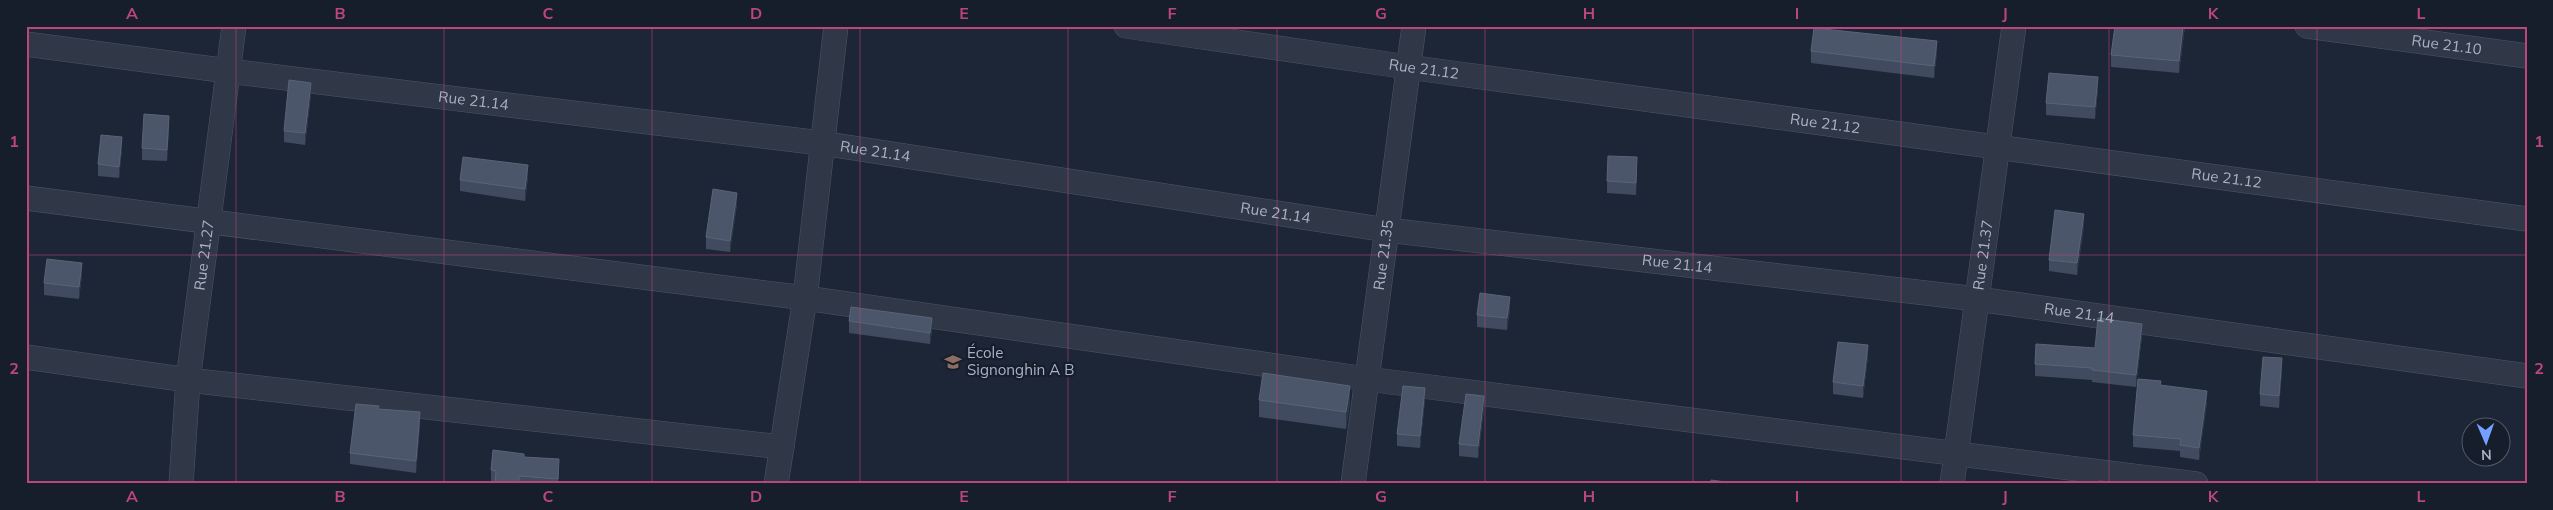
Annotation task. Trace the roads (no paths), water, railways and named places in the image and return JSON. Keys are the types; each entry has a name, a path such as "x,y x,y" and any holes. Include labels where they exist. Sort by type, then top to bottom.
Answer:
{"street":[{"name":"Rue 21.27","path":"181,484 188,380 234,26"},
{"path":"776,484 805,298 821,143 836,26"},
{"name":"Rue 21.12","path":"1126,26 1408,67 2527,219"},
{"name":"Rue 21.35","path":"1353,484 1414,26"},
{"name":"Rue 21.37","path":"1952,484 2014,26"},
{"name":"Rue 21.10","path":"2307,26 2527,56"},
{"name":"Rue 21.14","path":"26,44 228,71 821,143 1387,230 1977,299 2527,376"},
{"path":"26,198 208,223 805,298 1367,379 2196,484"},
{"path":"26,357 188,380 782,447"}],"place":[{"name":"École Signonghin A B","path":"953,362"}]}
